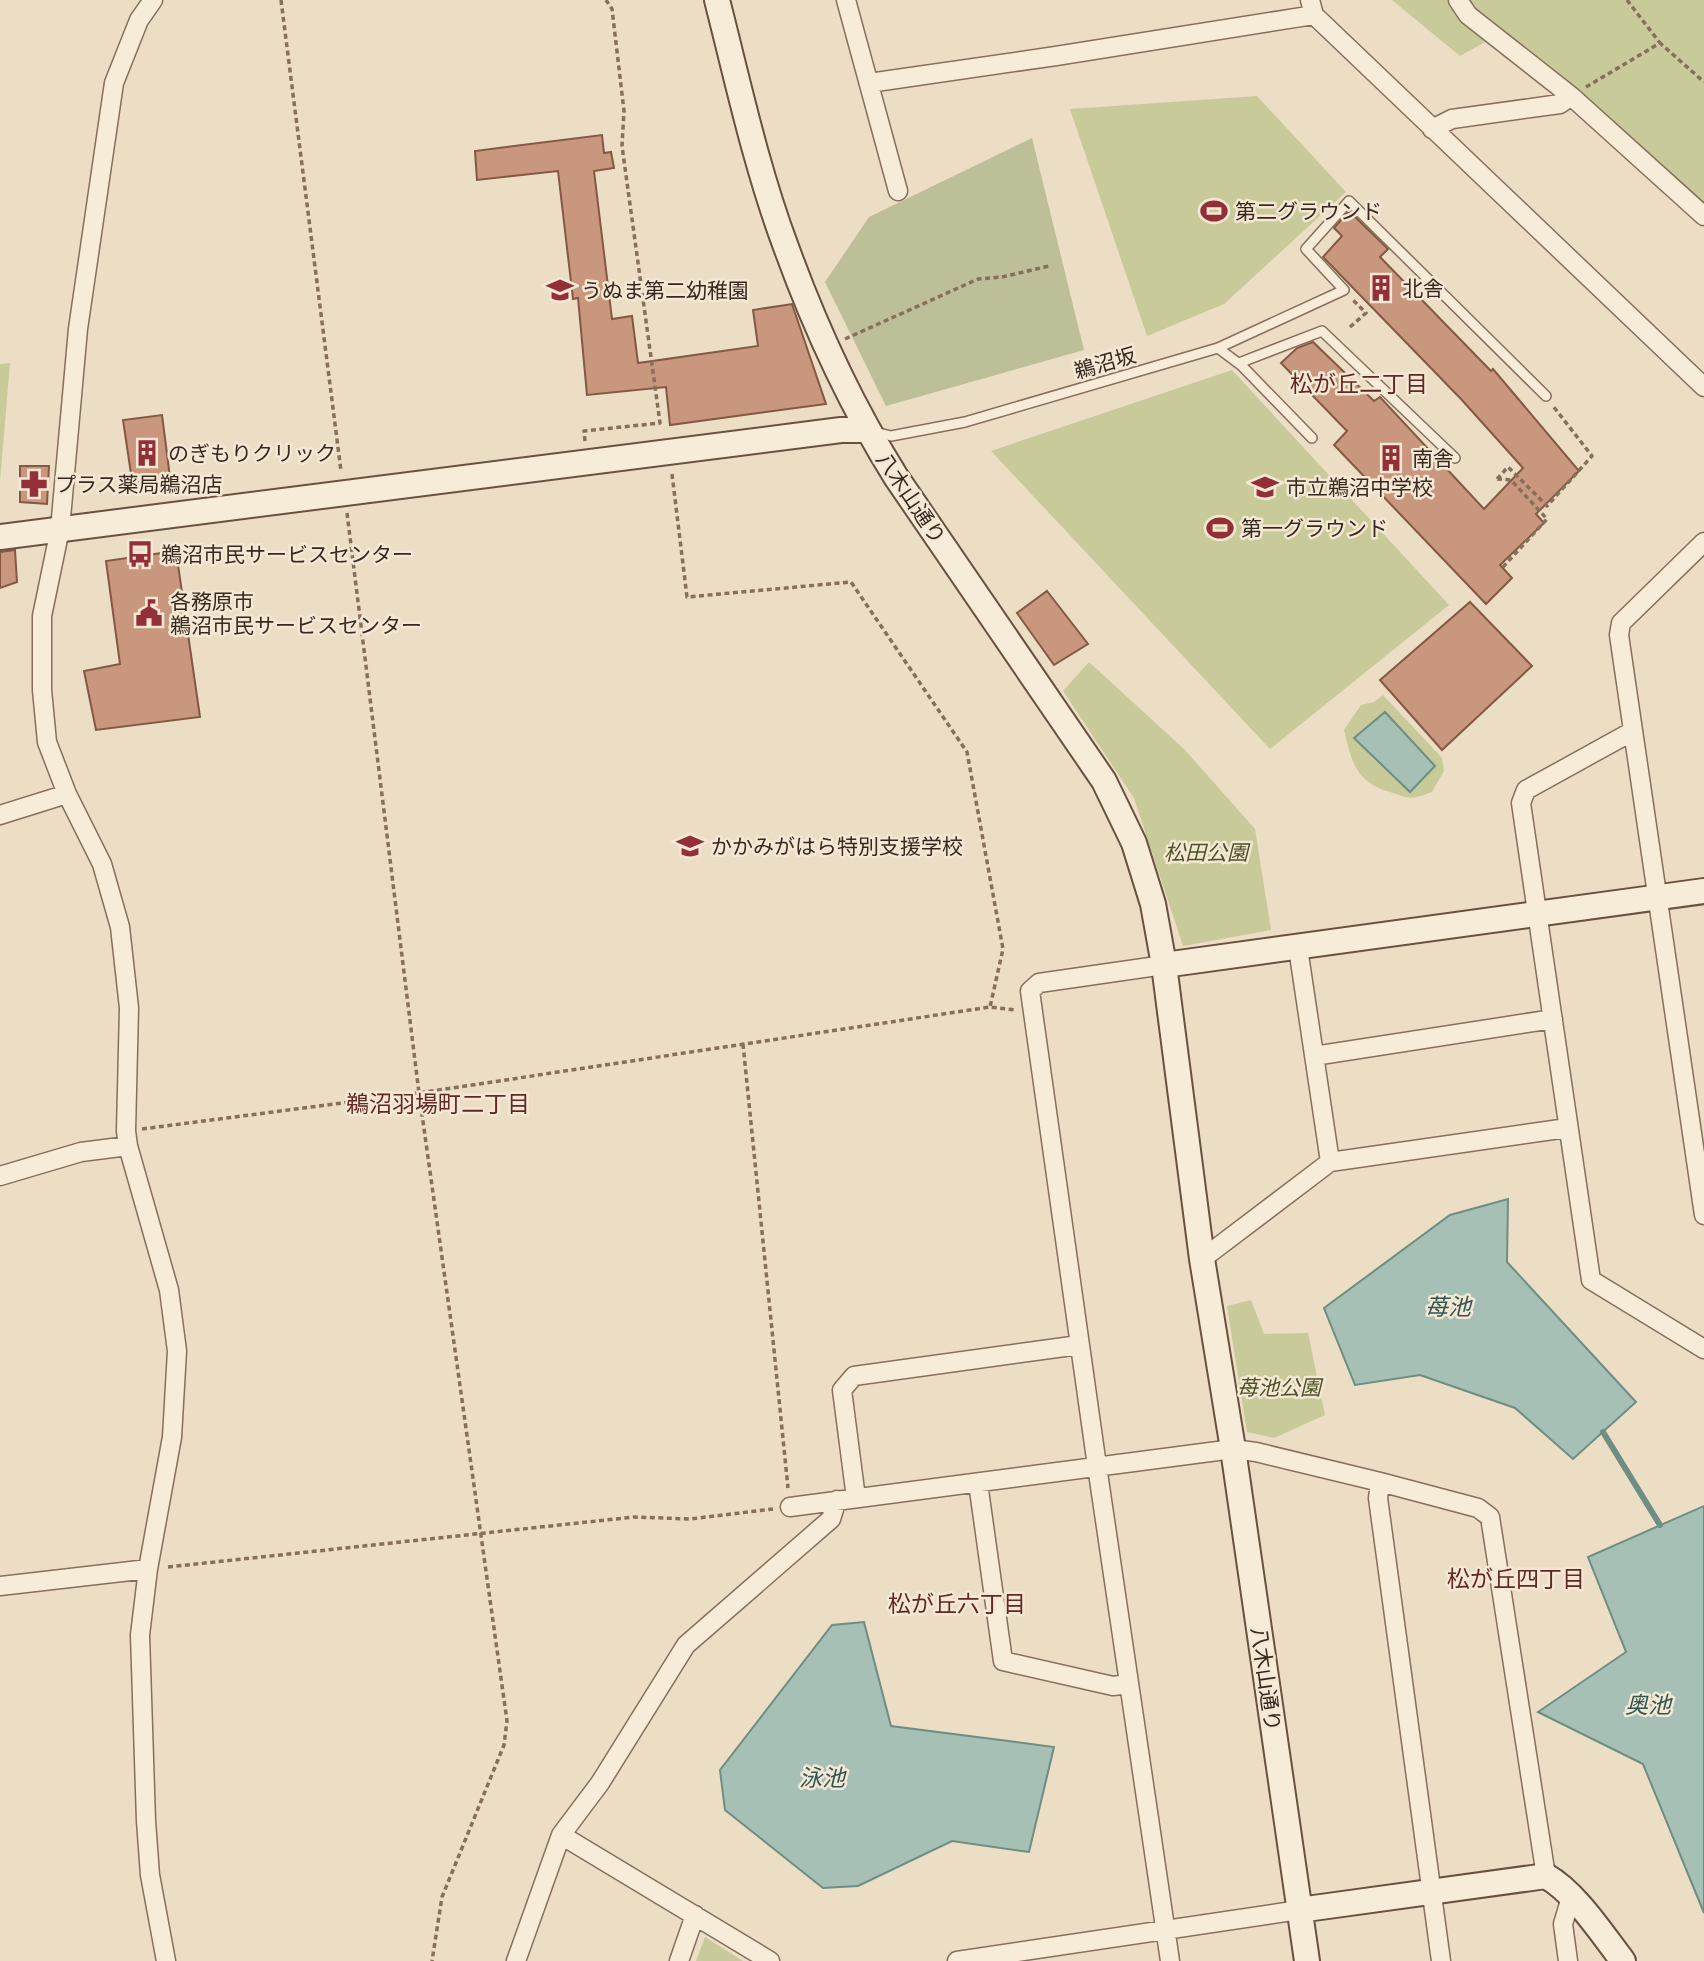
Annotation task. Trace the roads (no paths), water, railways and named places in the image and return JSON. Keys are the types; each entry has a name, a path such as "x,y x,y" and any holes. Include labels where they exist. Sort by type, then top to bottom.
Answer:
{"street":[{"path":"153,0 139,20 114,83 78,329 60,529 41,616 41,690 47,742 67,794 102,864 120,926 128,1008 127,1139 169,1290 177,1351 172,1437 148,1569 140,1635 150,1875 166,1961"},
{"name":"八木山通り","path":"717,0 756,152 785,245 827,348 867,430 896,477 1104,781 1134,843 1153,904 1164,965 1202,1258 1233,1448 1307,1961"},
{"path":"846,0 898,191"},
{"path":"1458,0 1468,15 1571,96 1704,216"},
{"path":"869,83 1056,56 1312,8 1432,129 1704,387"},
{"path":"1432,129 1452,119 1560,104 1571,96"},
{"path":"0,537 841,430 867,430"},
{"path":"1704,542 1621,624 1619,635 1704,1215"},
{"path":"1633,731 1526,790 1521,803 1591,1280 1704,1349"},
{"path":"0,815 67,794"},
{"path":"1170,1961 1030,991 1039,983 1704,891"},
{"path":"1298,948 1330,1162"},
{"path":"1314,1056 1553,1019"},
{"path":"1202,1258 1330,1162 1567,1128"},
{"path":"0,1176 127,1139"},
{"path":"856,1497 842,1390 853,1376 1079,1345"},
{"path":"790,1507 1233,1448 1478,1508 1490,1517 1546,1876"},
{"path":"1380,1482 1378,1498 1441,1961"},
{"path":"978,1483 1003,1661 1113,1686 1128,1684"},
{"path":"516,1961 561,1835 600,1783 686,1645 831,1519 838,1500"},
{"path":"0,1586 148,1569"},
{"path":"561,1835 770,1961"},
{"path":"957,1961 1043,1954 1165,1929 1546,1876 1558,1883 1571,1897 1623,1961"},
{"path":"1568,1961 1563,1924 1571,1897"},
{"path":"679,1961 695,1914"}],"lane":[{"name":"鵜沼坂","path":"867,430 891,436 965,422 1218,348 1344,290 1306,249 1349,201 1546,396"},
{"path":"1239,363 1322,331 1455,458"},
{"path":"1218,348 1239,363 1312,438"}],"water":[{"path":"1385,712 1435,766 1410,792 1354,738"},
{"name":"苺池","path":"1508,1199 1507,1262 1636,1402 1573,1459 1515,1408 1420,1375 1355,1385 1324,1308 1450,1215"},
{"name":"奥池","path":"1704,1506 1704,1913 1643,1764 1538,1712 1626,1652 1588,1557"},
{"name":"泳池","path":"864,1622 891,1726 1054,1747 1029,1852 952,1841 858,1886 823,1888 725,1810 720,1770 832,1625"}],"waterway":[{"path":"1603,1432 1660,1525"}],"place":[{"name":"第二グラウンド","path":"1214,211"},
{"name":"北舎","path":"1381,288"},
{"name":"うぬま第二幼稚園","path":"560,290"},
{"name":"のぎもりクリック","path":"147,453"},
{"name":"南舎","path":"1391,458"},
{"name":"プラス薬局鵜沼店","path":"34,484"},
{"name":"市立鵜沼中学校","path":"1265,487"},
{"name":"第一グラウンド","path":"1220,528"},
{"name":"鵜沼市民サービスセンター","path":"140,554"},
{"name":"各務原市 鵜沼市民サービスセンター","path":"149,613"},
{"name":"かかみがはら特別支援学校","path":"690,846"}],"district":[{"name":"松が丘二丁目","path":"1359,384"},
{"name":"鵜沼羽場町二丁目","path":"438,1104"},
{"name":"松が丘四丁目","path":"1516,1579"},
{"name":"松が丘六丁目","path":"957,1604"}],"park label":[{"name":"松田公園","path":"1206,852"},
{"name":"苺池公園","path":"1279,1387"}]}
